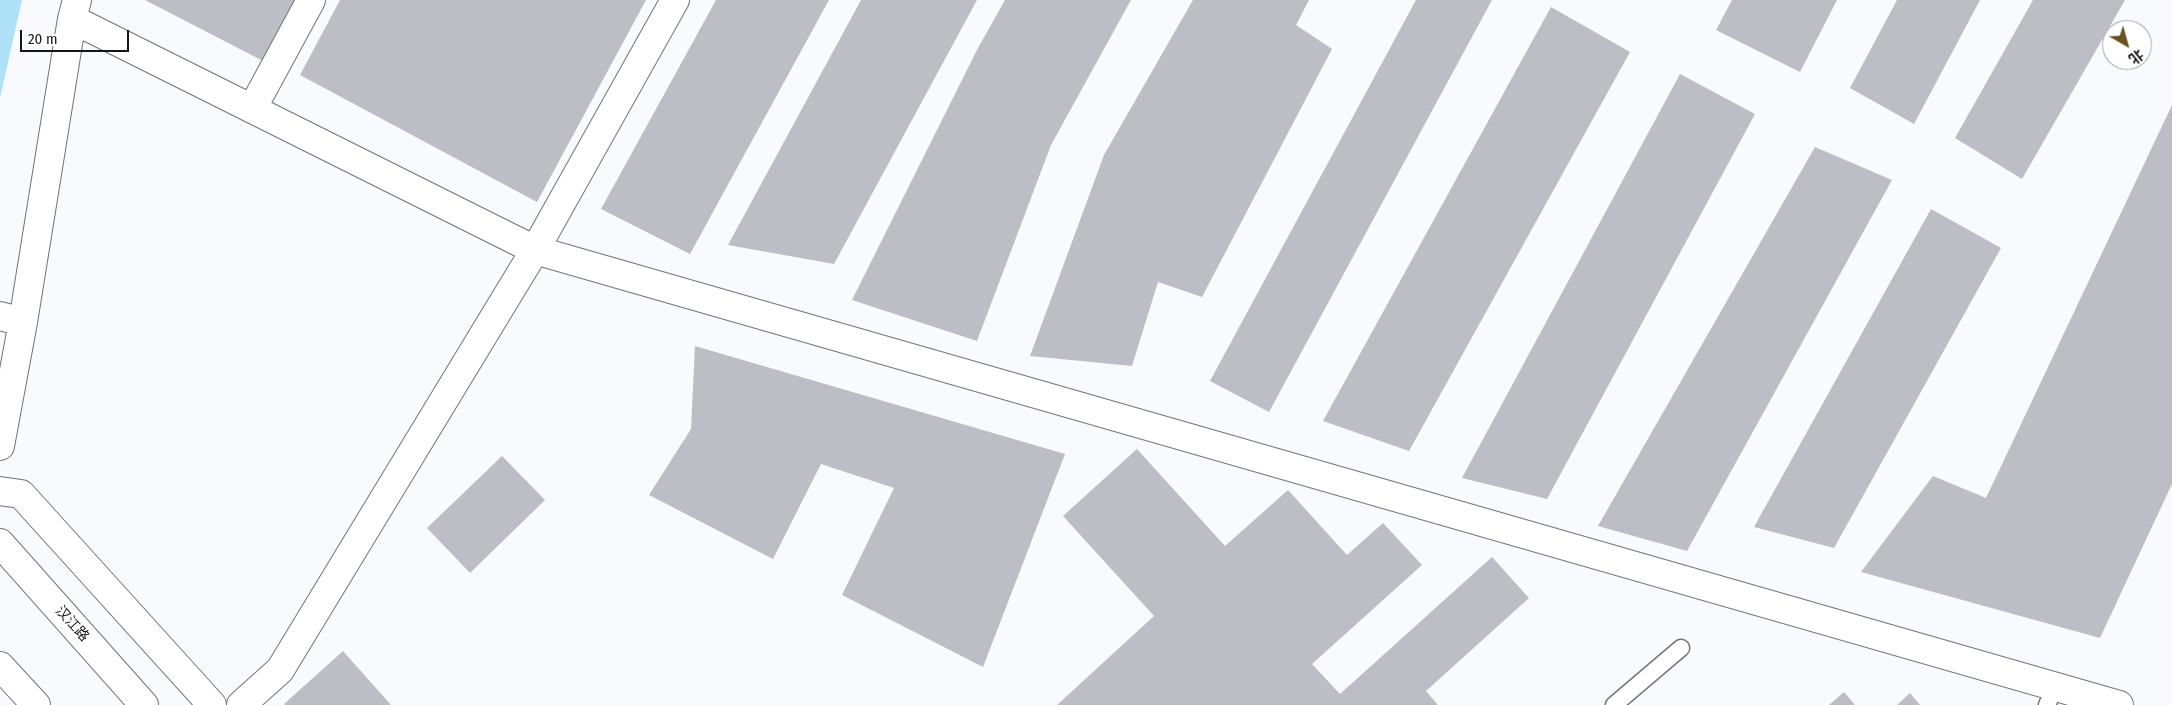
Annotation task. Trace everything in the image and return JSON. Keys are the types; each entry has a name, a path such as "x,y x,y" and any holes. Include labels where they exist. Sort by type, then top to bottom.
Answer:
{"street":[{"path":"252,110 311,0"},
{"path":"241,705 280,670 535,250 675,0"},
{"path":"0,446 11,319 74,10 252,110 535,250 2051,696 2119,705"},
{"path":"0,491 21,494 212,705"},
{"name":"汉江路","path":"0,543 144,705"},
{"path":"0,666 36,705"}],"lane":[{"path":"1614,705 1681,648"}],"water":[{"path":"0,0 22,0 0,98"}],"building":[{"path":"145,0 297,0 265,62"},
{"path":"340,0 646,0 537,202 300,75"},
{"path":"716,0 829,0 690,254 601,209"},
{"path":"861,0 977,0 834,264 728,245"},
{"path":"1005,0 1131,0 1051,145 977,341 852,300 978,48"},
{"path":"1193,0 1309,0 1296,25 1332,49 1202,297 1158,282 1132,366 1030,356 1104,155"},
{"path":"1416,0 1492,0 1269,412 1210,381"},
{"path":"1732,0 1837,0 1800,72 1716,30"},
{"path":"1897,0 1980,0 1914,124 1850,88"},
{"path":"2033,0 2125,0 2113,20 2102,20 2102,40 2022,179 1955,138"},
{"path":"1551,7 1630,52 1409,451 1323,421"},
{"path":"1680,74 1755,114 1547,499 1462,478"},
{"path":"2172,105 2172,484 2100,638 1861,572 1933,476 1986,498"},
{"path":"1815,147 1892,180 1687,551 1598,526"},
{"path":"1931,209 2001,248 1834,548 1754,527"},
{"path":"695,346 1065,454 983,667 842,595 894,488 821,464 773,559 649,495 691,429"},
{"path":"1137,449 1225,546 1288,490 1347,555 1383,523 1422,565 1312,664 1340,694 1492,557 1529,598 1426,691 1438,705 1057,705 1154,616 1063,516"},
{"path":"502,456 545,500 470,573 427,528"},
{"path":"343,651 391,705 284,704"},
{"path":"1844,692 1855,705 1829,705"},
{"path":"1910,693 1920,705 1897,705"}]}
